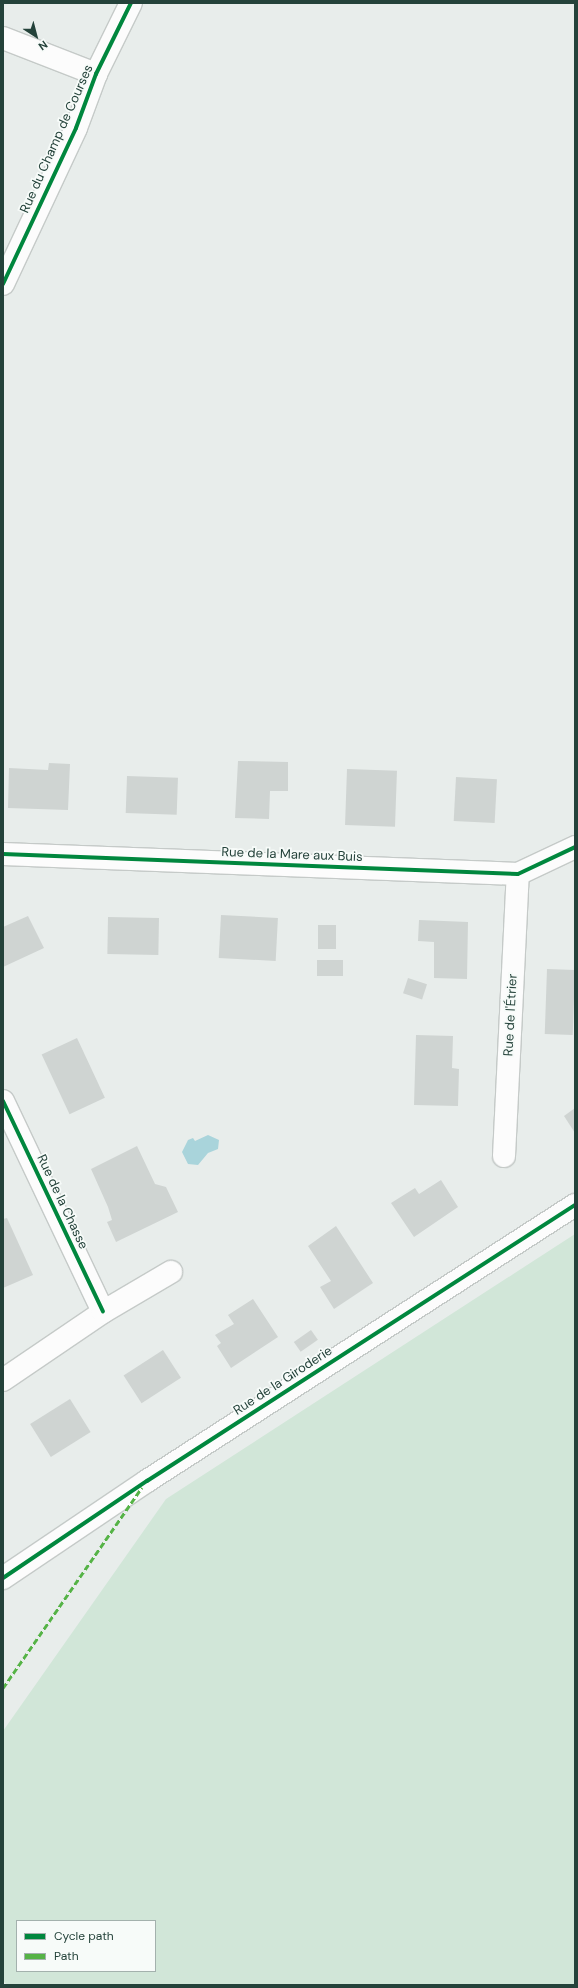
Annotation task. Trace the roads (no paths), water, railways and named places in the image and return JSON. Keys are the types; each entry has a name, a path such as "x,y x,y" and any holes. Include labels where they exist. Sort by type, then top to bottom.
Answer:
{"street":[{"name":"Rue du Champ de Courses","path":"3,284 76,128 96,74 132,3"},
{"path":"3,38 96,74"},
{"name":"Rue de la Mare aux Buis","path":"3,854 518,874 575,847"},
{"name":"Rue de l'Étrier","path":"504,1156 518,874"},
{"name":"Rue de la Chasse","path":"3,1101 103,1312"},
{"name":"Rue de la Giroderie","path":"3,1578 154,1477 575,1205"},
{"path":"3,1380 103,1312 171,1272"}],"water":[{"path":"208,1135 219,1140 218,1149 208,1153 198,1165 188,1164 182,1152 188,1140 193,1138 195,1141"}]}
